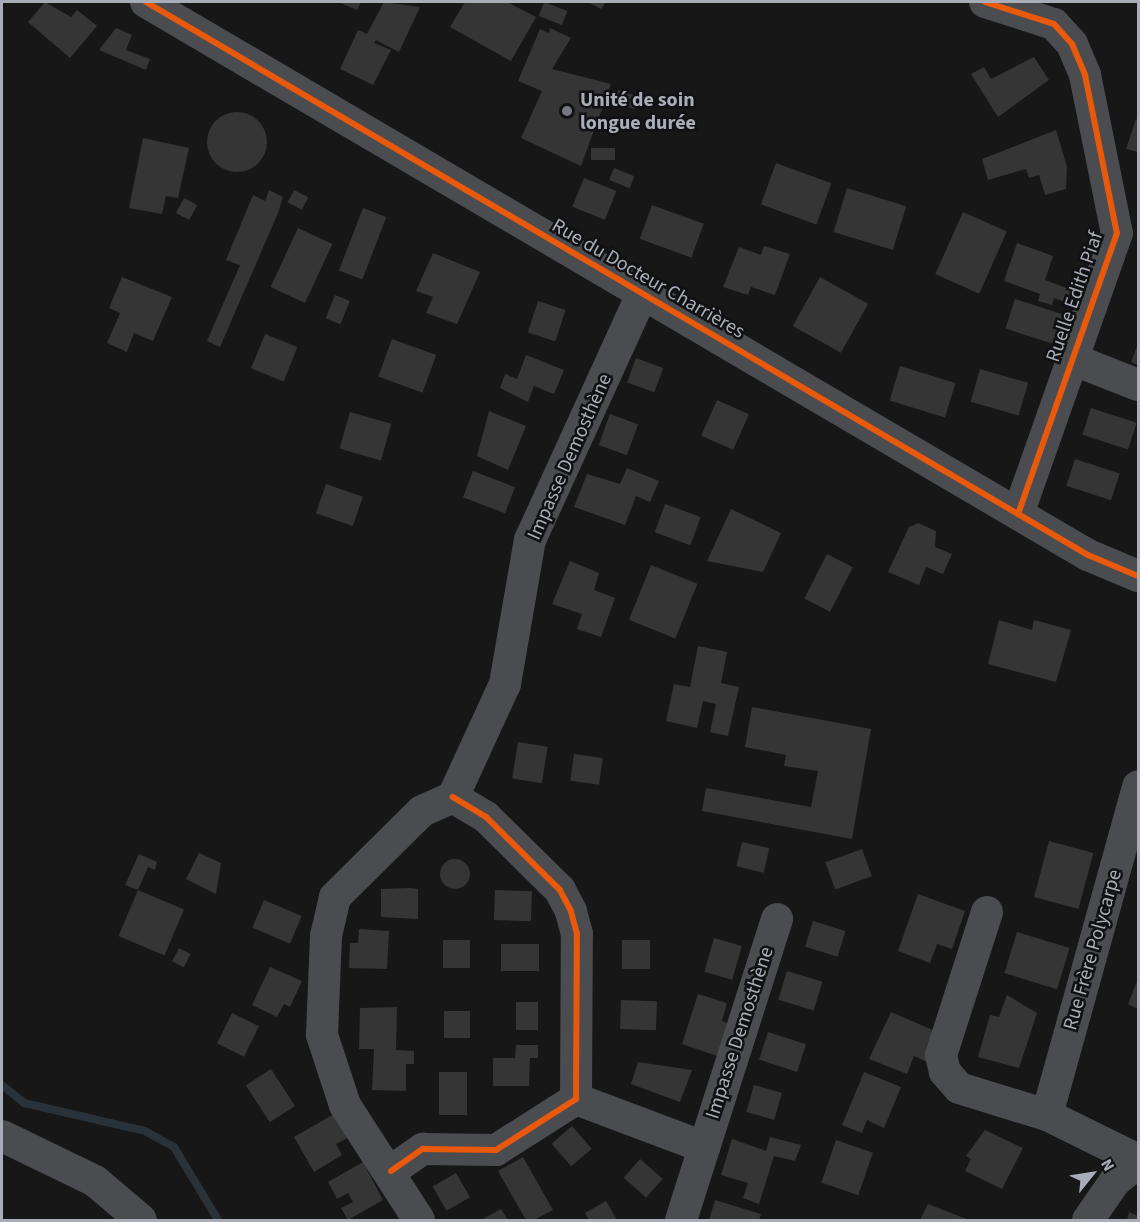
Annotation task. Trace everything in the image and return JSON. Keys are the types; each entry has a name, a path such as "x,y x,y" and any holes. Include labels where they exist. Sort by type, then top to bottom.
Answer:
{"street":[{"name":"Rue du Docteur Charrières","path":"146,2 1017,514 1138,576"},
{"name":"Ruelle Edith Piaf","path":"985,2 1054,24 1072,44 1085,75 1128,234 1072,359 1017,514"},
{"name":"Impasse Demosthène","path":"453,797 505,684 530,540 642,294"},
{"name":"Ruelle Edith Piaf","path":"1072,359 1138,385"},
{"name":"Rue Frère Polycarpe","path":"1047,1115 1138,786"},
{"path":"419,1221 391,1171 345,1105 322,1035 326,936 335,897 422,811 453,797 486,817 560,891 571,911 577,934 576,1099"},
{"path":"987,912 941,1055 945,1072 959,1088 1047,1115 1138,1162 1115,1181 1088,1221"},
{"name":"Impasse Demosthène","path":"681,1221 777,919"},
{"path":"576,1099 704,1148"},
{"path":"391,1171 423,1149 496,1150 576,1099"},
{"path":"6,1146 95,1181 141,1221"}],"building":[{"path":"45,2 71,17 77,10 97,26 70,58 28,22"},
{"path":"338,2 361,2 357,10"},
{"path":"384,2 420,7 399,52 376,40 374,43 391,50 373,85 340,69 358,30 367,34"},
{"path":"465,2 507,2 536,17 511,61 450,27"},
{"path":"544,2 567,11 562,25 539,16"},
{"path":"588,2 606,2 601,9"},
{"path":"116,28 132,35 126,50 150,59 146,70 99,50"},
{"name":"Unité de soin longue durée","path":"550,28 571,38 552,69 611,84 581,166 521,138 542,91 518,81 540,29 549,33"},
{"path":"1034,57 1049,80 998,117 971,74 984,67 991,79"},
{"path":"618,90 639,97 635,109 614,102"},
{"path":"231,112 243,112 254,117 262,125 267,142 265,154 254,167 243,172 231,172 220,167 212,159 207,148 207,136 212,125 220,117"},
{"path":"1136,119 1138,120 1138,152 1126,149"},
{"path":"1056,130 1067,167 1066,189 1045,195 1039,175 1029,178 1026,169 988,180 982,159"},
{"path":"143,138 189,148 178,198 166,196 162,214 129,208"},
{"path":"591,148 615,148 615,160 591,160"},
{"path":"776,163 831,183 816,225 761,204"},
{"path":"614,168 634,176 630,188 609,180"},
{"path":"584,178 616,191 605,220 572,207"},
{"path":"847,188 906,206 893,250 834,232"},
{"path":"269,190 283,197 220,347 207,341 240,265 226,260 253,195 265,201"},
{"path":"294,190 308,197 302,210 288,202"},
{"path":"184,198 197,205 189,220 176,213"},
{"path":"652,205 704,224 691,258 640,239"},
{"path":"363,208 386,217 362,280 339,271"},
{"path":"963,212 1007,232 979,294 935,274"},
{"path":"298,228 332,244 305,303 271,287"},
{"path":"1017,243 1053,256 1045,280 1074,291 1070,304 1054,298 1052,305 1038,301 1040,294 1004,281"},
{"path":"764,246 790,254 775,295 751,287 748,295 723,287 739,247 761,255"},
{"path":"433,253 480,272 457,324 426,313 433,297 416,291"},
{"path":"122,277 172,297 153,341 134,333 127,352 107,343 120,313 109,308"},
{"path":"820,277 868,304 841,353 793,326"},
{"path":"335,295 350,301 340,324 326,318"},
{"path":"1015,299 1064,315 1055,345 1005,328"},
{"path":"538,301 566,310 555,341 528,332"},
{"path":"265,334 297,347 284,381 251,368"},
{"path":"392,339 436,355 422,393 378,377"},
{"path":"1138,344 1138,365 1131,362"},
{"path":"526,355 564,370 554,394 534,386 528,402 500,388 505,374 517,379"},
{"path":"636,358 663,368 654,392 627,382"},
{"path":"900,366 955,383 945,417 889,400"},
{"path":"980,369 1028,383 1019,415 971,402"},
{"path":"717,400 749,414 733,450 701,436"},
{"path":"1091,408 1137,423 1128,449 1082,435"},
{"path":"489,411 526,426 508,470 477,456"},
{"path":"350,412 391,424 381,460 340,449"},
{"path":"610,414 638,424 627,455 599,445"},
{"path":"1075,459 1120,474 1111,500 1066,486"},
{"path":"627,468 659,481 650,502 636,496 625,525 574,507 587,474 620,484"},
{"path":"473,471 515,487 505,513 463,497"},
{"path":"326,484 363,497 353,526 316,513"},
{"path":"665,504 701,517 690,545 655,532"},
{"path":"731,509 781,533 763,572 707,561"},
{"path":"918,523 936,531 935,547 952,554 943,574 926,567 919,585 888,572 909,527"},
{"path":"827,554 853,567 830,612 804,599"},
{"path":"570,561 599,573 594,590 615,598 601,637 577,629 582,614 552,604"},
{"path":"651,565 697,584 675,638 629,620"},
{"path":"999,620 1032,630 1034,620 1071,630 1056,682 988,664"},
{"path":"698,646 727,652 721,683 739,687 728,736 710,732 716,704 703,701 697,728 666,721 674,684 690,687"},
{"path":"752,707 871,729 852,839 702,811 706,788 811,807 818,771 784,766 786,755 745,747"},
{"path":"518,742 548,747 542,783 512,779"},
{"path":"574,754 603,758 599,785 570,781"},
{"path":"1049,841 1093,853 1078,909 1034,897"},
{"path":"742,842 769,848 764,873 736,866"},
{"path":"862,849 872,876 835,890 825,862"},
{"path":"199,853 221,863 216,894 186,879"},
{"path":"139,854 157,862 155,870 148,867 138,890 125,885"},
{"path":"455,859 466,863 470,874 466,885 455,889 444,885 440,874 444,863"},
{"path":"381,889 418,889 418,919 381,917"},
{"path":"138,890 184,910 164,956 118,936"},
{"path":"495,890 532,891 531,921 494,920"},
{"path":"918,894 965,911 952,949 937,944 930,963 898,951"},
{"path":"264,900 302,916 290,944 252,928"},
{"path":"813,921 846,931 838,957 805,947"},
{"path":"359,929 389,931 387,969 349,968 350,943 358,943"},
{"path":"1017,932 1070,948 1057,989 1004,973"},
{"path":"714,938 742,946 732,980 704,972"},
{"path":"443,940 470,940 470,968 443,968"},
{"path":"622,940 650,940 650,969 622,969"},
{"path":"501,944 539,944 539,971 501,971"},
{"path":"179,948 191,954 184,967 172,961"},
{"path":"270,967 302,981 290,1007 284,1004 277,1017 252,1005"},
{"path":"787,971 822,982 814,1011 778,1000"},
{"path":"1138,979 1138,1009 1128,1004"},
{"path":"698,994 727,1003 722,1021 730,1024 717,1056 682,1044"},
{"path":"1007,995 1037,1013 1019,1068 978,1057 990,1015 999,1017"},
{"path":"621,1000 657,1001 656,1030 620,1029"},
{"path":"516,1002 538,1002 538,1030 516,1030"},
{"path":"397,1007 396,1050 414,1051 414,1064 406,1064 406,1091 372,1090 374,1049 359,1049 360,1008"},
{"path":"444,1011 470,1011 470,1038 444,1038"},
{"path":"891,1012 942,1034 932,1064 914,1056 907,1074 869,1059"},
{"path":"232,1013 259,1026 244,1057 217,1044"},
{"path":"768,1032 806,1044 797,1072 759,1060"},
{"path":"516,1045 538,1045 538,1058 530,1058 529,1086 493,1086 493,1058 515,1058"},
{"path":"638,1062 692,1070 680,1102 631,1084"},
{"path":"271,1069 295,1106 270,1122 246,1085"},
{"path":"439,1072 467,1072 467,1115 439,1115"},
{"path":"864,1072 901,1087 884,1128 867,1120 862,1133 842,1125"},
{"path":"754,1085 782,1093 774,1120 746,1112"},
{"path":"334,1114 347,1138 336,1144 342,1155 314,1172 294,1137"},
{"path":"572,1126 592,1149 571,1166 552,1144"},
{"path":"985,1130 1023,1148 1002,1189 965,1171 971,1159 966,1156"},
{"path":"770,1137 801,1145 795,1161 774,1156 759,1204 743,1198 748,1183 721,1175 732,1139 766,1151"},
{"path":"836,1140 873,1153 858,1195 821,1183"},
{"path":"523,1157 553,1210 534,1220 526,1220 498,1171"},
{"path":"640,1159 663,1179 646,1198 624,1178"},
{"path":"363,1162 383,1200 348,1220 341,1208 353,1202 348,1193 337,1199 328,1182"},
{"path":"456,1173 470,1197 447,1211 433,1186"},
{"path":"715,1200 761,1214 759,1220 709,1220"},
{"path":"606,1201 617,1220 589,1220 585,1213"},
{"path":"928,1204 969,1220 920,1220"},
{"path":"501,1209 508,1220 481,1220"},
{"path":"1129,1212 1138,1216 1138,1220 1127,1220"}],"waterway":[{"path":"2,1085 24,1103 145,1131 174,1147 218,1220"}],"cycle path":[{"path":"146,2 1088,555 1138,576"},
{"path":"985,2 1054,24 1072,44 1085,75 1117,233 1018,514"},
{"path":"391,1171 423,1149 496,1150 576,1099 577,934 571,911 560,890 486,817 453,797"}],"place":[{"name":"Unité de soin longue durée","path":"567,111"}]}
